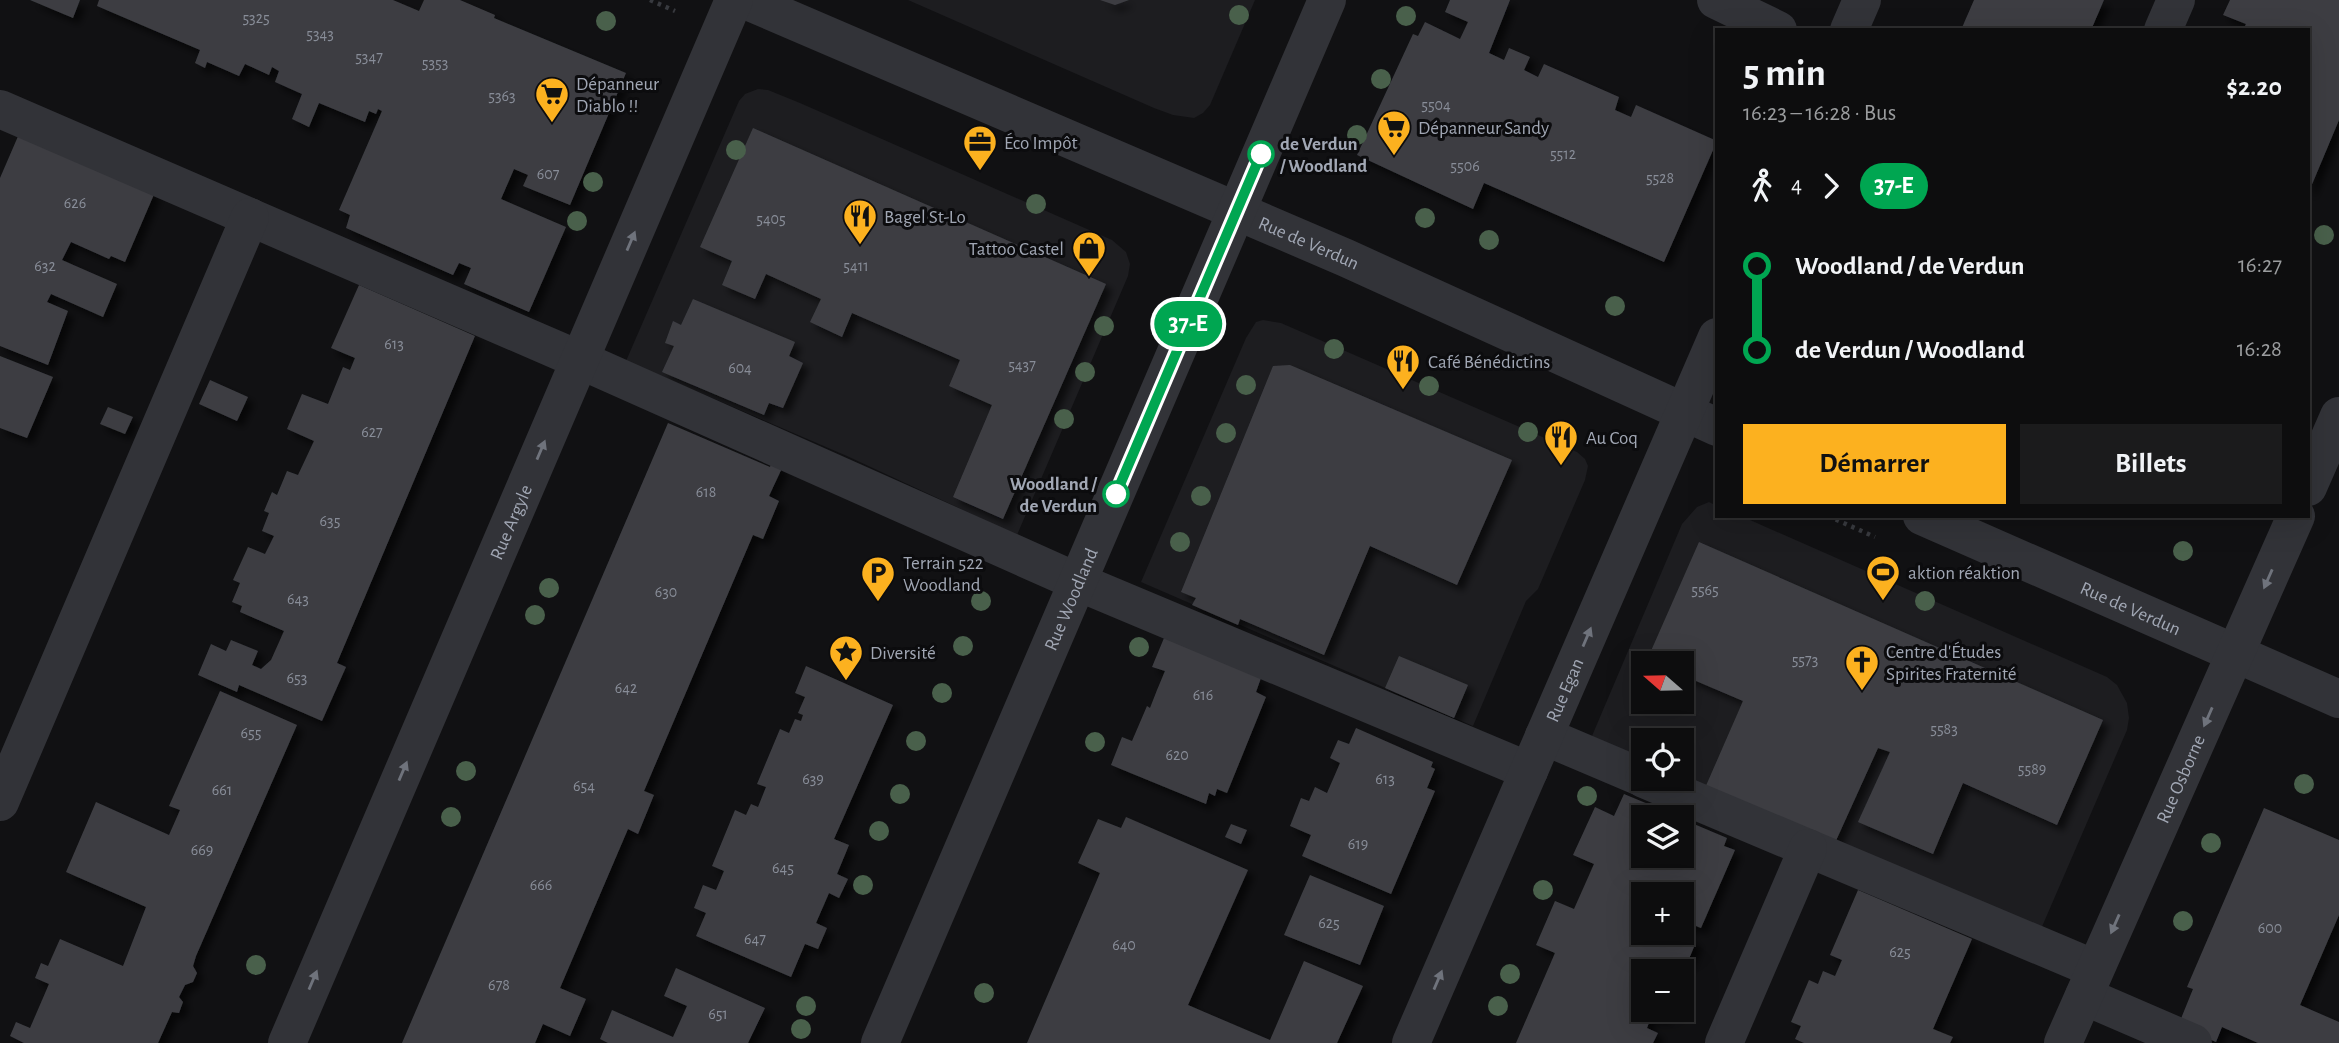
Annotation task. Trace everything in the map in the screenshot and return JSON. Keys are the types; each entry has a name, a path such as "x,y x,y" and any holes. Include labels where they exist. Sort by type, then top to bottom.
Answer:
{"street":[{"name":"Rue Argyle","path":"286,1043 734,0"},
{"name":"Rue de Verdun","path":"745,0 1346,258 1700,419"},
{"name":"Rue Woodland","path":"880,1043 1327,0"},
{"path":"1716,0 1774,28"},
{"path":"1850,28 1862,0"},
{"path":"2164,28 2176,0"},
{"path":"0,109 580,360 1078,582 1529,771"},
{"path":"0,802 250,217"},
{"name":"Rue Egan","path":"1411,1043 1544,736 1700,419 1715,347"},
{"path":"2310,482 2339,416"},
{"name":"Rue de Verdun","path":"1927,518 2339,699"},
{"name":"Rue Osborne","path":"2063,1043 2295,518"},
{"path":"1544,736 1631,773"},
{"path":"1673,791 1808,848 2089,982 2193,1043"},
{"path":"1724,1043 1808,848"}],"shaded area":[{"path":"908,0 1255,0 1210,105 1194,118 1173,115 1154,108"},
{"path":"758,89 768,90 800,103 1112,240 1126,252 1130,264 1128,276 1017,535 847,456 626,361 739,101 745,94"},
{"path":"1263,320 1281,323 1577,452 1585,459 1588,466 1585,480 1538,589 1526,601 1473,726 1141,582 1246,338 1256,322"},
{"path":"1709,502 1715,505 1715,518 1746,518 2107,677 2117,685 2127,703 2129,718 2127,730 2041,929 1694,784 1694,728 1631,728 1631,760 1589,743 1682,524 1697,507"}],"building":[{"path":"30,0 80,0 73,18"},
{"path":"99,0 393,0 419,11 424,0 460,0 495,15 494,18 626,73 570,205 523,186 528,175 514,169 501,199 566,227 529,312 464,284 471,268 459,263 453,275 346,228 350,215 339,210 382,111 378,109 376,114 369,111 365,122 319,103 309,127 292,119 302,94 275,82 279,71 272,67 269,75 245,64 239,76 207,62 205,68 195,63 200,50 97,6"},
{"path":"1100,0 1129,0 1115,5"},
{"path":"1450,0 1510,0 1489,53 1504,60 1509,48 1530,57 1524,70 1538,77 1544,64 1619,97 1615,110 1631,117 1636,105 1715,140 1715,146 1664,262 1484,183 1473,209 1357,155 1413,34 1418,36 1425,22 1460,39 1468,22 1445,12"},
{"path":"1974,0 2104,0 2092,28 1962,28"},
{"path":"2230,0 2339,0 2339,120 2310,189 2310,28 2244,28 2246,24 2223,15"},
{"path":"753,128 1106,284 1003,519 953,497 992,405 949,386 960,360 852,313 842,337 810,322 821,299 766,274 755,299 722,285 732,261 700,247"},
{"path":"19,134 155,192 125,262 111,256 109,259 71,242 62,260 117,284 103,317 51,294 47,302 68,311 48,365 0,346 0,178"},
{"path":"359,285 475,336 337,663 346,667 322,721 239,685 237,692 198,675 211,644 226,651 231,640 258,651 252,665 261,669 271,660 284,631 240,612 242,606 232,602 240,583 233,580 248,547 265,554 274,536 262,531 269,513 264,511 272,492 277,495 287,471 298,475 314,441 287,429 302,394 328,404 343,367 350,370 355,358 331,348"},
{"path":"693,299 795,342 789,356 803,363 783,408 769,403 764,415 662,372 674,346 665,343 673,321 681,325"},
{"path":"0,356 53,377 27,438 0,428"},
{"path":"1290,365 1512,460 1457,585 1370,546 1324,655 1240,619 1238,625 1192,605 1196,598 1181,592 1273,366"},
{"path":"210,380 248,397 237,421 199,404"},
{"path":"108,407 133,417 125,434 100,424"},
{"path":"668,423 770,467 772,461 783,466 769,496 779,501 763,539 753,535 644,791 654,795 638,834 628,829 560,988 586,999 570,1036 543,1024 535,1043 402,1043"},
{"path":"1699,542 2103,720 2057,825 1963,783 1933,854 1858,822 1890,752 1878,748 1834,845 1705,788 1743,701 1694,680 1694,651 1651,651"},
{"path":"1164,638 1261,678 1256,692 1266,697 1227,793 1217,789 1215,796 1209,793 1206,804 1111,765 1122,737 1132,741 1147,706 1150,708 1165,671 1152,667"},
{"path":"1399,656 1468,685 1454,718 1385,688"},
{"path":"806,666 893,705 834,839 849,845 837,874 848,879 839,898 829,893 816,923 827,928 818,949 805,944 791,977 696,936 706,913 694,908 703,885 716,890 724,871 712,866 735,810 746,815 751,804 758,807 766,787 757,784 780,729 789,733 795,719 801,721 803,715 798,713 805,697 795,693"},
{"path":"220,691 297,725 196,956 193,966 197,973 193,982 185,985 179,997 183,1002 179,1013 172,1012 158,1043 24,1043 10,1036 16,1022 30,1028 49,984 35,978 41,963 48,966 60,939 123,966 146,907 66,872 96,802 169,835 180,810 169,806"},
{"path":"1356,728 1433,762 1431,767 1435,769 1427,788 1435,791 1391,894 1302,856 1311,835 1290,826 1301,798 1309,801 1315,787 1327,793 1340,763 1330,758 1338,740 1349,744"},
{"path":"1624,794 1650,805 1631,805 1631,868 1694,868 1694,824 1727,838 1724,846 1735,850 1701,928 1694,925 1694,882 1631,882 1631,945 1694,945 1694,941 1696,942 1689,959 1631,959 1631,1022 1649,1022 1647,1028 1658,1033 1653,1043 1516,1043 1555,953 1536,945 1555,901 1574,909 1594,864 1573,855 1595,807 1614,816"},
{"path":"2264,808 2339,840 2339,915 2300,1005 2339,1022 2339,1043 2258,1043 2222,1027 2216,1042 2178,1026 2193,989 2187,987"},
{"path":"1126,817 1248,870 1188,1005 1270,1040 1304,961 1363,986 1337,1043 1027,1043 1100,873 1078,863 1098,819 1121,828"},
{"path":"1231,824 1247,830 1241,844 1225,837"},
{"path":"1310,875 1384,906 1360,965 1284,935"},
{"path":"1858,890 1972,939 1933,1029 1953,1037 1950,1043 1804,1043 1795,1039 1801,1026 1791,1022 1809,980 1818,984 1823,971 1835,976 1842,960 1830,955"},
{"path":"676,968 765,1008 748,1043 608,1043 600,1039 612,1010 673,1037 687,1006 664,996"}],"bus line":[{"name":"37-E","path":"1116,494 1261,154"}],"place":[{"name":"Dépanneur Diablo !!","path":"552,124"},
{"name":"de Verdun / Woodland","path":"1261,154"},
{"name":"Dépanneur Sandy","path":"1394,157"},
{"name":"Éco Impôt","path":"980,172"},
{"name":"Bagel St-Lo","path":"860,246"},
{"name":"Tattoo Castel","path":"1089,278"},
{"name":"Café Bénédictins","path":"1403,391"},
{"name":"Au Coq","path":"1561,467"},
{"name":"Woodland / de Verdun","path":"1116,494"},
{"name":"aktion réaktion","path":"1883,602"},
{"name":"Terrain 522 Woodland","path":"878,603"},
{"name":"Diversité","path":"846,682"},
{"name":"Centre d'Études Spirites Fraternité","path":"1862,692"}]}
